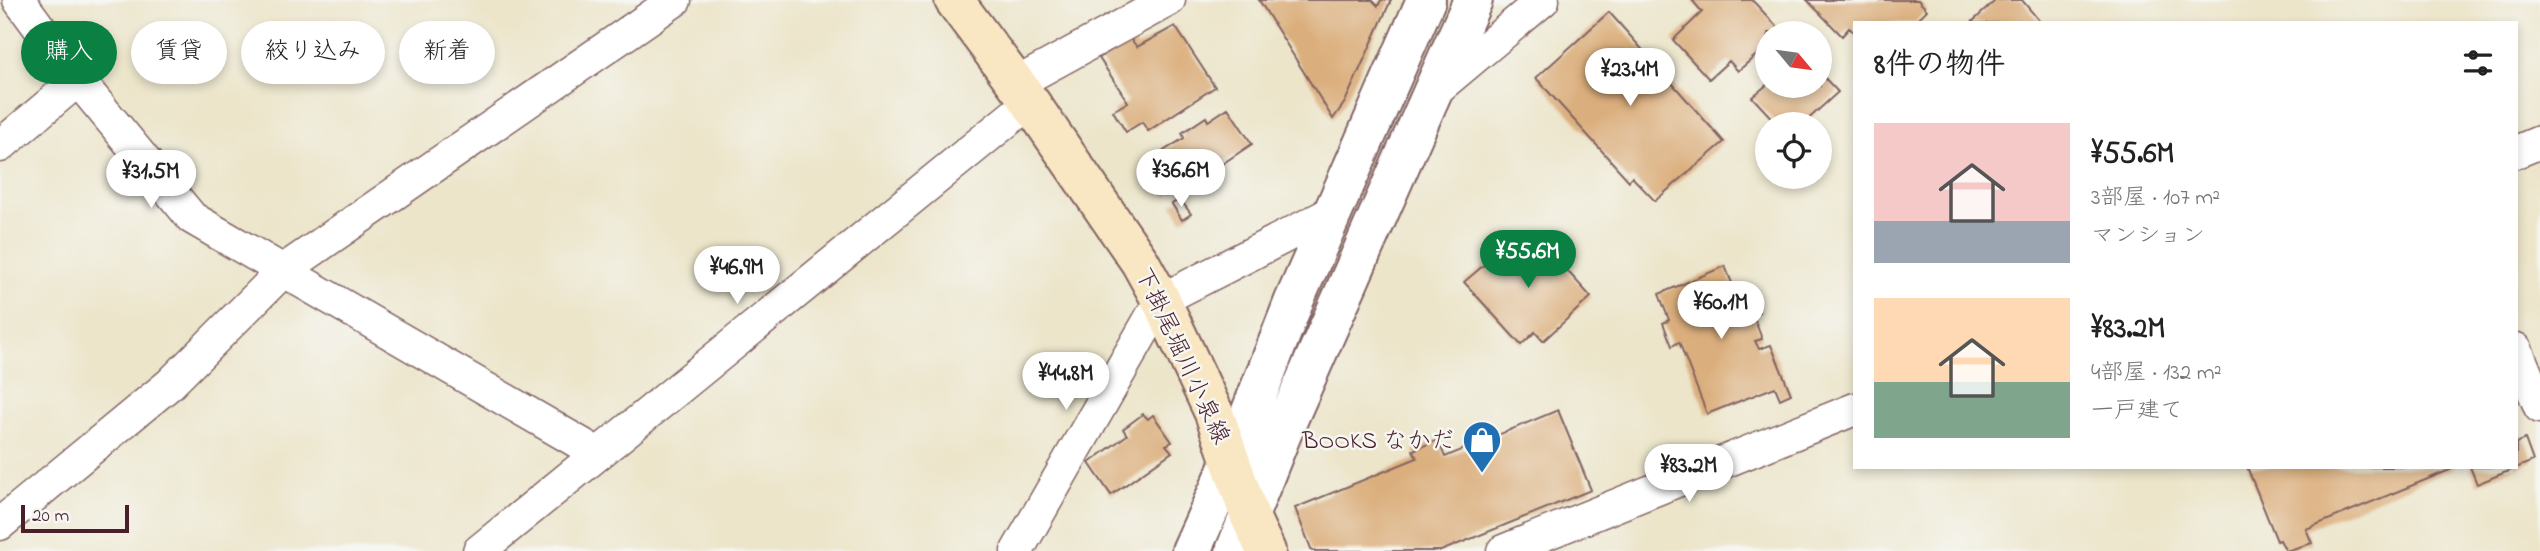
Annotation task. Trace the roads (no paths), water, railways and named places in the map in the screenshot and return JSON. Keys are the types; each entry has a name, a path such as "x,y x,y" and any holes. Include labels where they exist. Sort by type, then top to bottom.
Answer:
{"main road":[{"name":"下掛尾堀川小泉線","path":"954,0 1023,92 1140,262 1161,300 1232,460 1250,517 1266,551"}],"street":[{"path":"19,0 34,21"},
{"path":"0,524 170,384 284,270 675,0"},
{"path":"479,551 1023,92 1169,0"},
{"path":"1191,551 1232,460 1294,301 1426,0"},
{"path":"1235,551 1283,431 1473,0"},
{"path":"1433,93 1543,0"},
{"path":"0,146 73,84"},
{"path":"81,84 192,218 597,453"},
{"path":"2518,151 2540,142"},
{"path":"1017,551 1161,300 1333,212"},
{"path":"2518,354 2540,407"},
{"path":"1503,551 1853,410"}],"place":[{"name":"BOOKS なかだ","path":"1482,474"}]}
